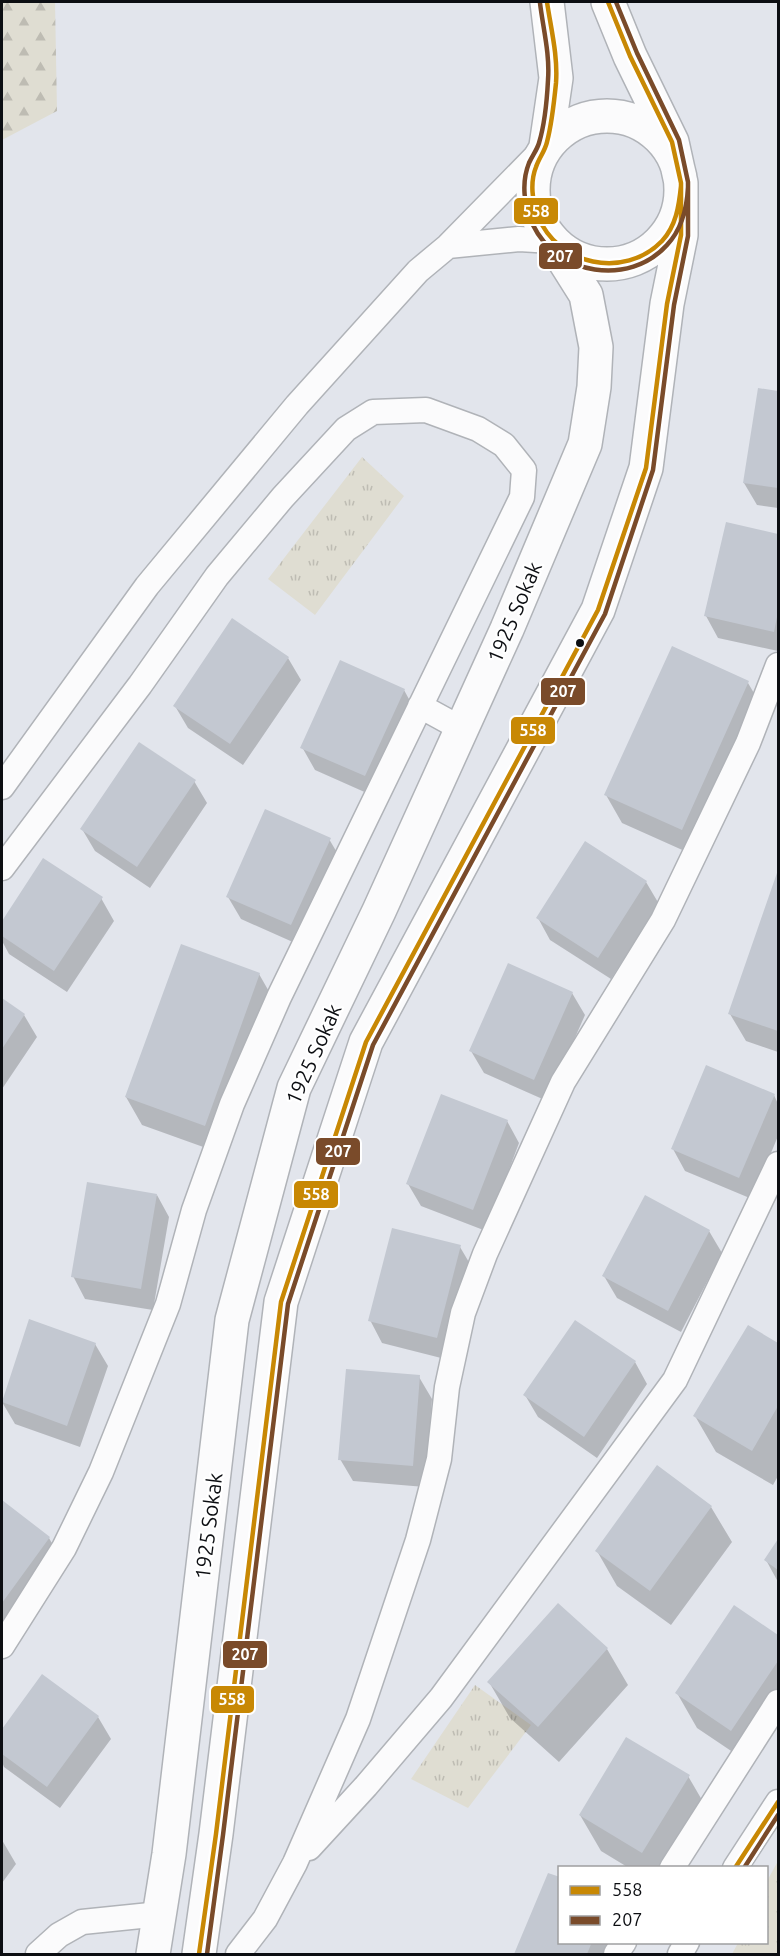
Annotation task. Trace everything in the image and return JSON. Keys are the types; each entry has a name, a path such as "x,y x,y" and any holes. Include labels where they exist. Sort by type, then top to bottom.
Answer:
{"main road":[{"path":"546,146 565,128 588,117 614,115 639,122 660,137 674,158 681,183 680,206 671,227 657,245 637,257 615,264 592,263 570,255 552,241 538,220 532,195 535,169 546,146 556,78 547,2"},
{"name":"1925 Sokak","path":"199,1954 218,1822 281,1302 366,1042 598,610 646,468 667,304 681,235 681,183 672,142 630,56 608,2"},
{"name":"1925 Sokak","path":"153,1954 169,1854 232,1320 294,1088 379,911 462,729 585,444 594,387 596,347 586,295 552,241"}],"street":[{"path":"2,787 147,586 297,405 418,271 448,246 546,146"},
{"path":"448,246 519,239 552,241"},
{"path":"2,868 140,686 217,576 282,497 346,429 373,412 426,410 477,429 504,445 524,470 522,497 279,997 232,1104 194,1210 168,1304 101,1472 64,1548 2,1646"},
{"path":"238,1954 265,1919 295,1863 358,1719 417,1540 439,1459 447,1387 463,1313 485,1254 563,1082 663,920 748,743 778,665"},
{"path":"420,706 462,729"},
{"path":"295,1863 366,1786 441,1698 675,1380 778,1164"},
{"path":"673,1866 778,1702"},
{"path":"736,1866 778,1803"},
{"path":"38,1954 59,1935 82,1922 159,1914"}],"green space":[{"path":"2,2 55,2 57,111 2,140"},
{"path":"362,457 404,496 315,615 268,579"},
{"path":"475,1685 531,1725 468,1808 411,1779"},
{"path":"778,1861 778,1954 732,1954 737,1944 768,1944 768,1879"}],"building":[{"path":"758,388 778,391 778,488 743,483"},
{"path":"726,522 778,534 778,612 774,632 704,616"},
{"path":"232,618 289,657 230,744 173,706"},
{"path":"672,646 749,681 682,830 604,795"},
{"path":"340,660 405,689 365,776 300,748"},
{"path":"139,742 196,780 137,867 80,829"},
{"path":"265,809 331,838 291,925 226,897"},
{"path":"585,841 647,881 598,958 536,918"},
{"path":"43,858 103,897 54,971 2,936 2,921"},
{"path":"778,870 778,1031 728,1014"},
{"path":"181,944 260,973 205,1126 125,1097"},
{"path":"508,963 573,992 534,1080 469,1051"},
{"path":"2,998 25,1014 2,1049"},
{"path":"706,1065 775,1094 739,1178 671,1149"},
{"path":"441,1094 508,1120 473,1210 406,1184"},
{"path":"87,1182 157,1194 141,1289 71,1277"},
{"path":"645,1195 710,1230 668,1311 602,1276"},
{"path":"392,1228 461,1245 437,1338 368,1321"},
{"path":"29,1319 96,1343 67,1426 2,1402"},
{"path":"575,1320 636,1361 584,1437 523,1395"},
{"path":"748,1325 778,1343 778,1406 752,1451 693,1416"},
{"path":"346,1369 420,1375 413,1466 338,1460"},
{"path":"657,1465 712,1506 650,1591 595,1551"},
{"path":"2,1500 50,1537 2,1603"},
{"path":"778,1539 778,1570 764,1560"},
{"path":"558,1603 608,1648 538,1727 487,1682"},
{"path":"734,1605 778,1635 778,1661 731,1731 675,1693"},
{"path":"42,1674 99,1716 47,1787 2,1754 2,1729"},
{"path":"626,1737 690,1775 642,1853 579,1815"},
{"path":"548,1873 558,1876 558,1944 591,1944 587,1954 514,1954"}],"transit line":[{"name":"558","path":"547,2 555,53 556,83 549,135 537,164 532,185 536,210 547,233 560,246 576,256 593,262 611,263 629,260 647,253 667,235 676,215 681,186"},
{"name":"558","path":"199,1954 216,1834 281,1302 366,1042 598,610 646,468 667,304 681,235 681,183 672,142 630,56 608,2"},
{"name":"207","path":"207,1954 288,1304 373,1045 605,614 653,470 674,305 688,236 688,182 679,140 637,53 616,2"},
{"name":"207","path":"540,3 548,61 547,95 541,135 529,163 524,186 530,218 544,242 559,255 595,270 633,267 651,258 672,239 683,218 688,187"},
{"name":"558","path":"736,1866 778,1802"},
{"name":"207","path":"745,1866 778,1815"}]}
